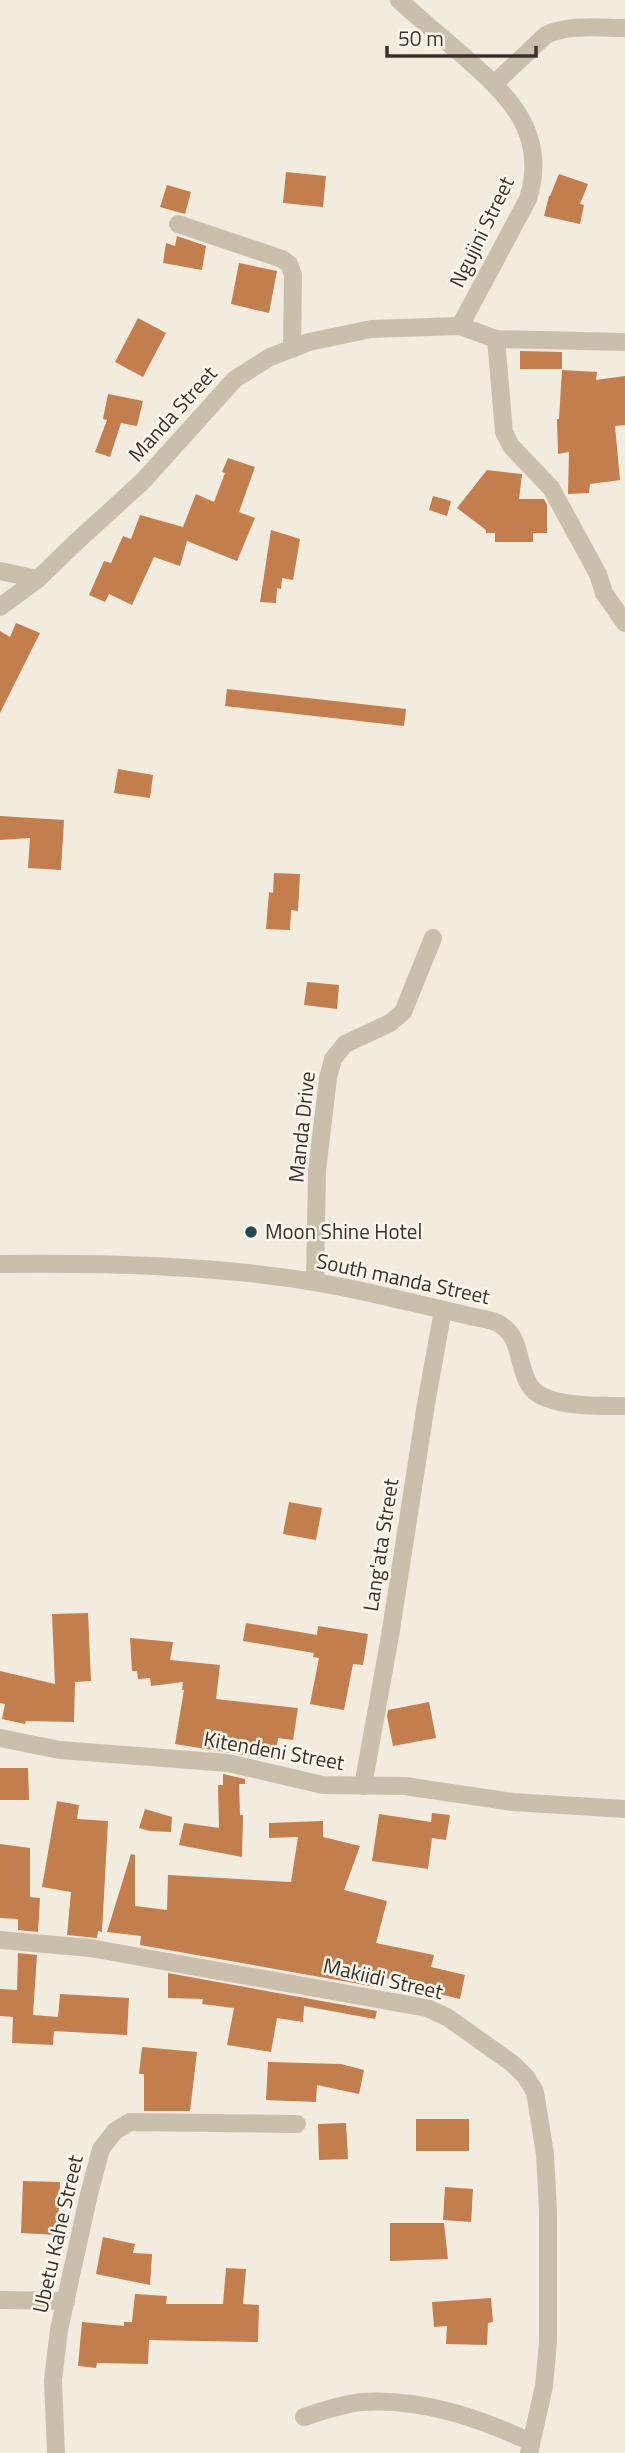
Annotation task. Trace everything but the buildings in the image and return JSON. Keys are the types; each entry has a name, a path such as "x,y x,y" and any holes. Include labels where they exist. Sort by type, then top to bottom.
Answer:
{"street":[{"name":"Ngujini Street","path":"399,0 495,83 524,122 534,157 533,181 528,199 460,326"},
{"path":"495,83 546,35 554,31 625,28"},
{"path":"178,224 282,259 289,264 293,275 292,349"},
{"name":"Manda Street","path":"0,607 38,579 144,481 235,379 270,357 309,342 371,328 460,326 496,339 625,342"},
{"path":"496,339 504,432 511,446 551,488 598,574 604,593 625,623"},
{"path":"0,571 38,579"},
{"name":"Manda Drive","path":"315,1282 317,1171 328,1079 333,1059 345,1044 390,1023 403,1012 433,938"},
{"name":"South manda Street","path":"0,1264 152,1265 315,1282 493,1321 508,1329 514,1338 530,1387 540,1395 561,1402 625,1406"},
{"name":"Lang'ata Street","path":"363,1786 443,1311"},
{"name":"Kitendeni Street","path":"0,1738 60,1750 228,1763 323,1785 405,1786 513,1802 625,1809"},
{"name":"Makiidi Street","path":"0,1940 90,1948 427,2008 447,2017 513,2064 526,2077 534,2092 545,2154 548,2211 548,2342 544,2386 530,2447"},
{"name":"Ubetu Kahe Street","path":"55,2453 53,2380 59,2330 101,2149 115,2131 130,2122 297,2124"},
{"path":"0,2300 66,2301"},
{"path":"304,2417 360,2402 394,2402 447,2410 491,2423 530,2447"}],"place":[{"name":"Moon Shine Hotel","path":"251,1232"}]}
